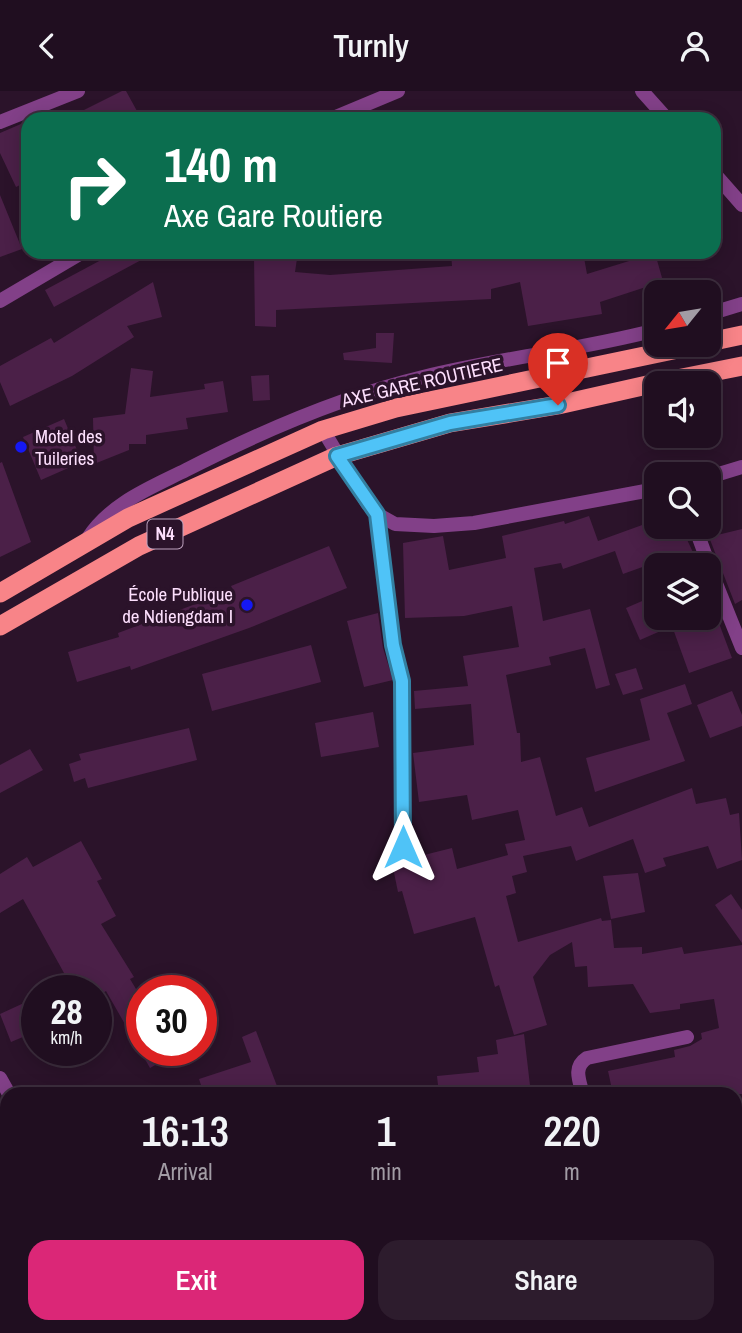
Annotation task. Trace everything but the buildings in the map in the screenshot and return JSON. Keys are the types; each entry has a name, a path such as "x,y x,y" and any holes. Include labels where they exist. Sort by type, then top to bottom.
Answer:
{"highway":[{"path":"721,339 742,335"},
{"name":"AXE GARE ROUTIERE","path":"323,430 396,408 644,356"},
{"name":"N4","path":"717,371 742,366"},
{"name":"N4","path":"0,626 139,546 337,456 450,423 558,405 644,386"},
{"path":"442,399 450,423"},
{"name":"N4","path":"0,593 128,518 323,430"}],"street":[{"path":"25,112 78,91"},
{"path":"348,112 398,91"},
{"path":"642,91 661,112"},
{"path":"0,122 21,114"},
{"path":"721,181 742,205"},
{"path":"0,301 71,259"},
{"path":"721,310 742,304"},
{"path":"85,541 100,522 125,501 225,450 332,405 422,377 644,332"},
{"path":"323,430 337,456 377,514 391,634 402,681 403,847"},
{"path":"721,473 742,467"},
{"path":"377,514 404,526 474,523 644,491"},
{"path":"721,596 742,649"},
{"path":"581,1087 577,1074 579,1066 587,1058 687,1037"}],"place":[{"name":"Motel des Tuileries","path":"21,447"},
{"name":"École Publique de Ndiengdam I","path":"247,605"}],"route":[{"path":"403,847 402,681 386,601 377,514 337,456 450,423 558,405"}]}
